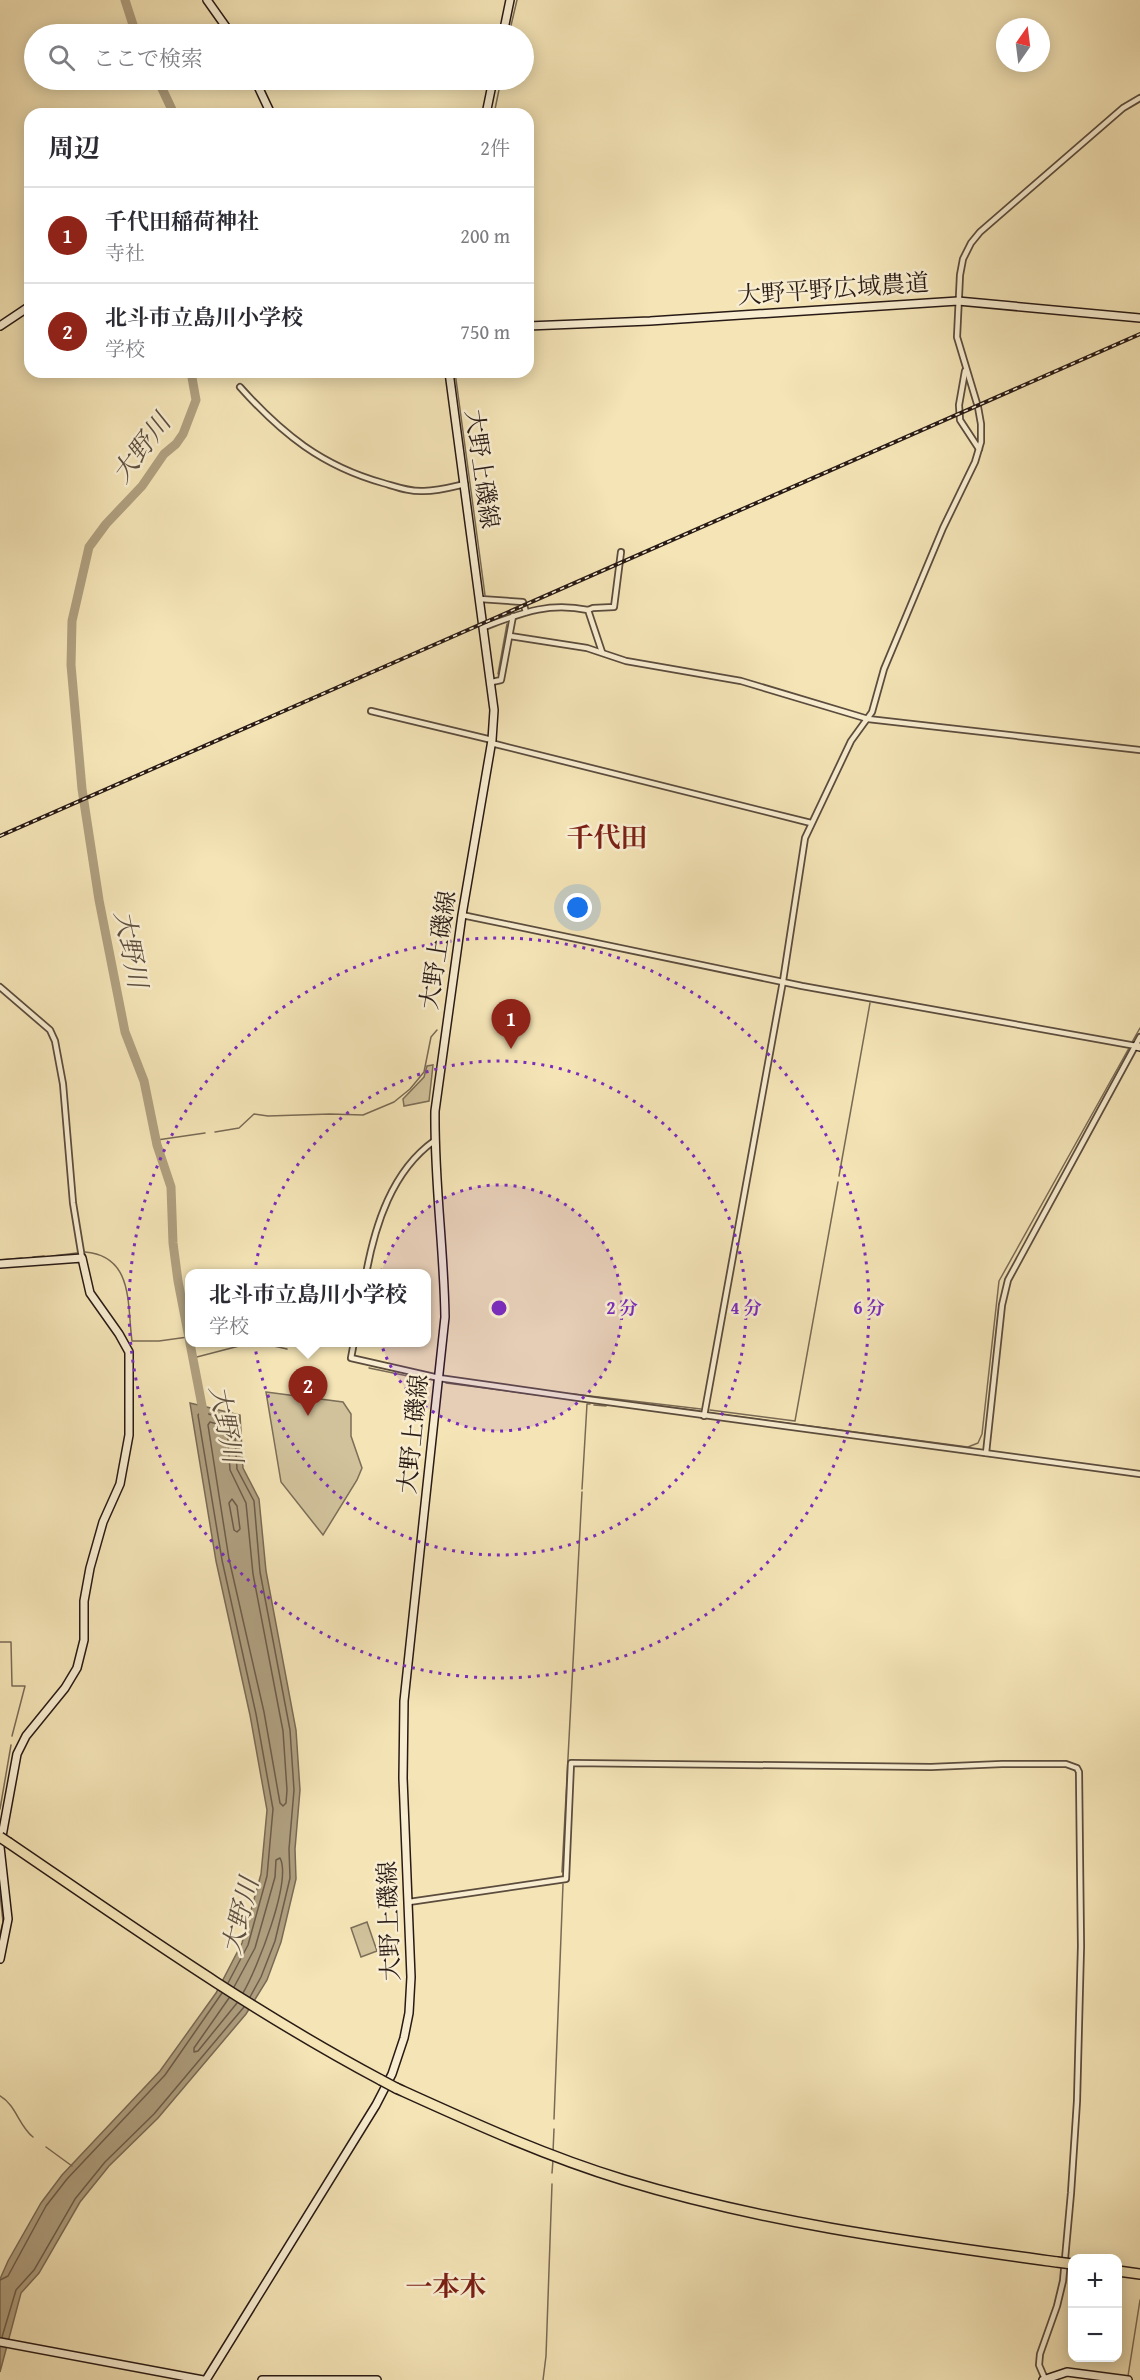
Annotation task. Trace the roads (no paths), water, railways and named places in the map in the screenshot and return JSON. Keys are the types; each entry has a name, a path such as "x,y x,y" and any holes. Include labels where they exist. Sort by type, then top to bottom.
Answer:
{"highway":[{"path":"0,1837 173,1956 292,2032 396,2088 550,2154 622,2180 742,2212 912,2242 1068,2263"}],"main road":[{"path":"207,0 224,24"},
{"path":"505,24 510,0"},
{"path":"260,90 268,108"},
{"path":"487,108 491,90"},
{"name":"大野平野広域農道","path":"534,326 958,301 1140,318"},
{"path":"0,326 24,310"},
{"name":"大野上磯線","path":"204,2380 376,2106 392,2074 404,2038 409,2013 411,1977 403,1778 404,1711 445,1317 434,1141 437,1087 462,915 491,742 494,710 451,378"},
{"path":"0,1264 82,1258 90,1293 129,1352 129,1435 120,1484 103,1522 90,1568 84,1601 84,1640 77,1668 65,1688 26,1736 16,1754 0,1847 9,1918 4,1928 0,1959"},
{"path":"0,2342 204,2380"},
{"path":"1044,2380 1068,2372 1124,2379"},
{"path":"262,2380 377,2380"}],"street":[{"path":"704,1416 783,981 803,845 811,823 851,741 868,719 887,662 935,545 979,449 981,424 957,337 963,259 980,232 1123,108 1140,98"},
{"path":"966,368 959,405 960,420 979,449"},
{"path":"240,387 267,418 326,462 346,471 411,491 437,490 465,484"},
{"path":"484,627 526,612 556,607 588,610 614,607 621,552"},
{"path":"480,599 523,602 526,612"},
{"path":"588,610 602,652"},
{"path":"492,682 501,680 513,616"},
{"path":"510,636 602,652 626,661 741,681 868,719 1140,750"},
{"path":"371,711 811,823"},
{"path":"462,915 783,981 1138,1047"},
{"path":"0,987 51,1030 55,1041 63,1084 73,1203 82,1258"},
{"path":"986,1453 1002,1305 1008,1280 1138,1047 1140,1037"},
{"path":"367,1269 377,1228 393,1187 434,1141"},
{"path":"353,1347 351,1358 439,1378 1140,1474"},
{"path":"409,1902 566,1878 571,1763 931,1767 1066,1764 1077,1768 1079,1772 1081,1946 1077,2101 1063,2281 1039,2365 1044,2380"}],"water":[{"path":"190,1403 240,1415 243,1468 259,1499 266,1571 296,1730 300,1790 295,1849 296,1879 281,1942 267,1980 246,2014 158,2118 109,2166 80,2202 39,2273 21,2293 0,2372 0,2279 8,2261 41,2203 62,2175 160,2071 216,1993 242,1943 261,1874 267,1810 250,1715 216,1561"}],"waterway":[{"name":"大野川","path":"125,0 133,24"},
{"path":"511,24 517,0"},
{"name":"大野川","path":"163,90 171,108"},
{"path":"495,108 499,90"},
{"name":"大野川","path":"185,1317 173,1243 171,1187 157,1145 144,1081 125,1032 99,900 82,789 71,665 72,621 89,547 106,524 142,486 164,454 176,444 183,434 196,400 192,378"},
{"path":"456,378 485,595"},
{"path":"498,674 507,624"},
{"path":"839,1176 870,1003"},
{"path":"1132,1042 1140,1028"},
{"path":"215,1132 239,1128 254,1114 268,1116 363,1115 394,1102 410,1089 424,1072 431,1037 437,1030"},
{"path":"710,1413 968,1447 978,1443 982,1434 999,1281 1129,1048"},
{"path":"157,1140 205,1133"},
{"path":"710,1410 795,1421 838,1182"},
{"path":"85,1252 101,1255 120,1272 128,1298 132,1341 159,1341 185,1337"},
{"path":"52,1256 77,1253"},
{"path":"33,1257 44,1256"},
{"path":"0,1260 22,1258"},
{"name":"大野川","path":"191,1347 204,1416"},
{"path":"193,1358 235,1347"},
{"path":"278,1347 287,1349"},
{"path":"369,1368 427,1380"},
{"path":"446,1383 569,1399"},
{"path":"573,1394 701,1409"},
{"path":"612,1400 700,1411"},
{"path":"582,1489 587,1404 590,1404"},
{"path":"594,1405 606,1406"},
{"path":"562,1872 582,1492"},
{"path":"0,1642 11,1642 12,1686 25,1686 12,1736"},
{"path":"0,1809 11,1745"},
{"path":"554,2119 563,1884"},
{"path":"0,1894 3,1922 0,1934"},
{"path":"0,2096 10,2105 33,2137"},
{"path":"553,2152 554,2129"},
{"path":"46,2147 72,2166"},
{"path":"552,2173 553,2160"},
{"path":"543,2380 546,2356 552,2184"},
{"path":"1128,2376 1140,2300"}],"railway":[{"path":"0,836 1140,334"}],"place":[{"name":"千代田稲荷神社","path":"511,1049"},
{"name":"北斗市立島川小学校","path":"308,1416"}],"district":[{"name":"千代田","path":"607,838"},
{"name":"一本木","path":"446,2287"}]}
